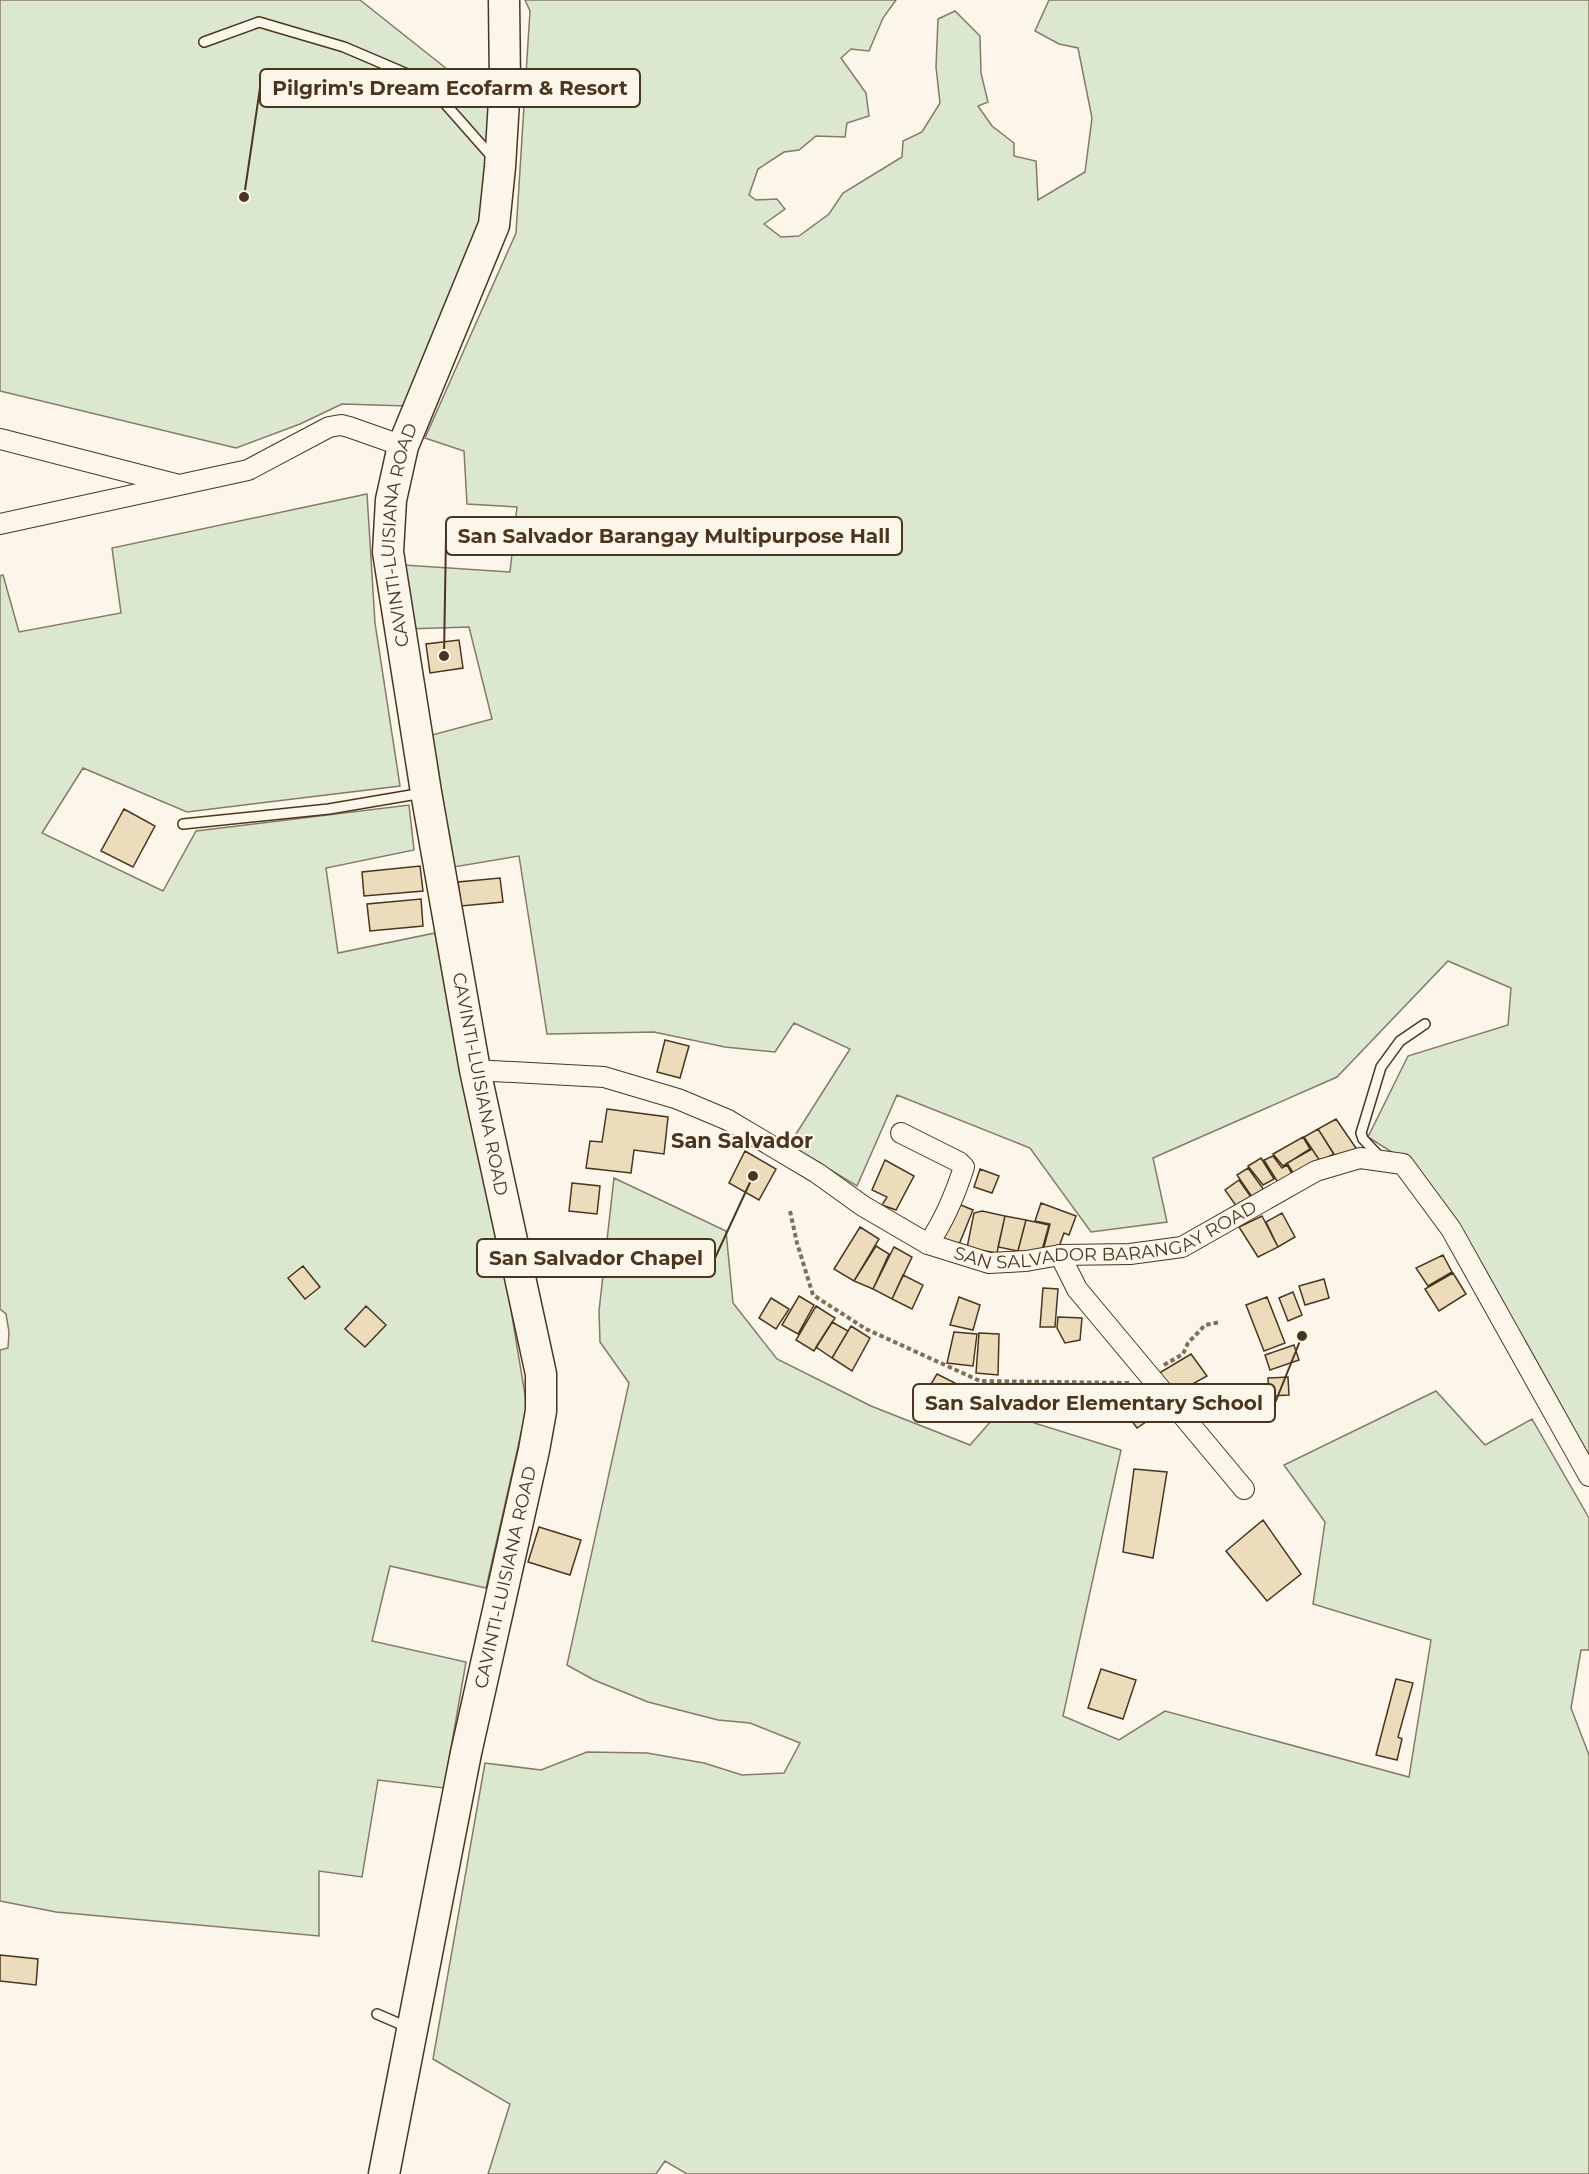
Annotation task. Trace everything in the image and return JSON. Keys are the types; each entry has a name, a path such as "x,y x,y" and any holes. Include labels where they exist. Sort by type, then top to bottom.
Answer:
{"main road":[{"name":"CAVINTI-LUISIANA ROAD","path":"384,2174 466,1753 541,1411 542,1374 475,1070 426,792 388,552 391,500 402,446 494,225 505,84 504,0"}],"street":[{"path":"0,524 248,470 329,427 341,425 402,446"},
{"path":"0,439 181,486"},
{"name":"SAN SALVADOR BARANGAY ROAD","path":"475,1070 604,1077 678,1099 728,1120 817,1173 863,1206 928,1244 988,1263 1026,1261 1060,1255 1130,1254 1182,1247 1316,1172 1360,1158 1403,1164 1451,1229 1589,1476"},
{"path":"901,1133 959,1161 964,1167 955,1196 938,1230 928,1244"},
{"path":"1060,1255 1077,1289 1244,1489"}],"lane":[{"path":"204,42 260,22 344,47 426,82 500,167"},
{"path":"183,824 329,809 426,792"},
{"path":"1383,1161 1363,1139 1362,1125 1381,1066 1400,1041 1425,1024"},
{"path":"377,2014 412,2030"}],"path":[{"path":"790,1210 797,1243 813,1295 867,1329 980,1381 1151,1379 1184,1354 1188,1343 1205,1325 1221,1322"}],"green space":[{"path":"0,0 360,0 491,104 487,233 408,406 342,404 300,424 236,448 0,391"},
{"path":"525,0 896,0 883,18 869,51 851,49 841,58 866,93 869,116 847,123 845,137 816,136 799,150 784,152 758,169 749,195 756,200 777,199 785,209 764,224 781,237 799,236 829,214 843,193 902,157 903,141 922,132 940,103 936,67 938,19 955,11 980,36 981,73 988,102 978,106 992,126 1014,143 1014,156 1036,161 1038,200 1085,172 1092,118 1078,48 1059,44 1035,31 1049,0 1589,0 1589,1463 1420,1170 1368,1137 1408,1056 1508,1025 1511,988 1448,961 1337,1077 1153,1158 1167,1222 1091,1232 1030,1148 897,1095 857,1186 789,1145 850,1049 794,1023 775,1052 725,1047 654,1032 547,1034 519,856 454,867 432,735 492,719 469,627 406,629 404,565 510,572 517,507 467,504 464,451 425,438 516,233 530,11"},
{"path":"367,494 375,623 400,786 187,812 83,768 42,833 163,891 196,831 409,805 414,850 326,868 338,953 435,933 508,1292 527,1407 486,1588 390,1566 372,1641 466,1662 444,1788 378,1780 362,1877 319,1871 319,1936 56,1912 0,1901 0,1350 8,1348 9,1332 6,1314 0,1309 0,576 3,575 19,632 121,613 112,548"},
{"path":"614,1178 726,1231 733,1303 777,1359 871,1406 970,1445 999,1412 1121,1450 1063,1716 1119,1740 1165,1711 1409,1777 1431,1640 1313,1604 1325,1522 1284,1465 1436,1391 1485,1445 1532,1419 1589,1518 1589,1650 1581,1650 1571,1708 1589,1755 1589,2174 687,2174 665,2161 656,2174 488,2174 510,2104 433,2059 485,1763 541,1770 587,1752 647,1753 704,1763 742,1775 784,1773 800,1743 750,1723 718,1720 648,1702 594,1680 567,1665 629,1383 600,1342 599,1311"}],"building":[{"path":"459,640 463,668 430,673 426,644"},
{"path":"124,809 155,826 133,867 101,851"},
{"path":"420,866 423,891 364,896 362,872"},
{"path":"500,878 503,902 461,906 458,882"},
{"path":"421,899 423,926 370,931 367,904"},
{"path":"665,1040 689,1046 680,1078 657,1072"},
{"path":"607,1109 668,1117 664,1154 634,1150 631,1173 586,1168 590,1141 602,1142"},
{"path":"1336,1119 1358,1151 1338,1161 1318,1129"},
{"path":"1318,1129 1334,1154 1320,1161 1304,1137"},
{"path":"1303,1137 1310,1149 1283,1166 1273,1154"},
{"path":"1312,1149 1320,1161 1295,1176 1287,1163"},
{"path":"745,1151 776,1169 759,1200 729,1183"},
{"path":"1273,1156 1282,1168 1287,1165 1293,1176 1279,1184 1264,1160"},
{"path":"1261,1158 1274,1179 1263,1185 1248,1166"},
{"path":"885,1160 914,1176 896,1210 882,1205 887,1197 872,1190"},
{"path":"1248,1168 1264,1190 1252,1197 1237,1175"},
{"path":"980,1169 999,1176 992,1193 974,1187"},
{"path":"1239,1180 1253,1200 1239,1210 1225,1190"},
{"path":"572,1183 600,1186 597,1214 569,1211"},
{"path":"956,1203 973,1210 958,1247 938,1240"},
{"path":"1041,1203 1076,1216 1069,1235 1064,1233 1056,1255 1043,1251 1050,1224 1035,1221"},
{"path":"982,1211 1005,1216 997,1253 967,1248 974,1213"},
{"path":"1282,1213 1295,1237 1278,1247 1266,1222"},
{"path":"1005,1216 1026,1220 1018,1251 998,1247"},
{"path":"1262,1216 1278,1247 1258,1257 1239,1227"},
{"path":"1026,1220 1049,1225 1040,1257 1017,1254"},
{"path":"860,1227 879,1239 854,1281 834,1269"},
{"path":"876,1246 889,1254 873,1289 854,1281"},
{"path":"894,1247 912,1257 892,1299 873,1289"},
{"path":"1443,1255 1452,1272 1428,1286 1416,1268"},
{"path":"303,1266 320,1287 305,1299 288,1278"},
{"path":"1453,1273 1466,1294 1439,1311 1425,1289"},
{"path":"903,1275 923,1285 912,1309 892,1299"},
{"path":"1324,1279 1329,1298 1305,1305 1299,1286"},
{"path":"1043,1288 1058,1289 1055,1327 1040,1327"},
{"path":"1293,1292 1302,1315 1288,1321 1279,1298"},
{"path":"799,1296 814,1305 798,1334 782,1325"},
{"path":"959,1297 980,1305 973,1330 950,1325"},
{"path":"1267,1297 1285,1343 1264,1351 1246,1305"},
{"path":"771,1298 789,1309 776,1329 759,1318"},
{"path":"366,1306 386,1325 365,1347 345,1329"},
{"path":"816,1306 835,1318 814,1351 796,1340"},
{"path":"1058,1317 1082,1318 1080,1340 1065,1343 1057,1328"},
{"path":"832,1322 848,1331 832,1358 816,1347"},
{"path":"851,1326 870,1338 852,1371 832,1358"},
{"path":"954,1332 977,1334 973,1366 947,1363"},
{"path":"979,1333 999,1334 998,1375 976,1373"},
{"path":"1294,1345 1299,1360 1270,1370 1265,1355"},
{"path":"1191,1354 1207,1376 1171,1396 1156,1375"},
{"path":"937,1374 955,1383 935,1417 917,1407"},
{"path":"1288,1377 1289,1395 1269,1396 1268,1378"},
{"path":"1138,1387 1156,1415 1137,1428 1117,1401"},
{"path":"1134,1469 1167,1472 1153,1558 1123,1552"},
{"path":"1263,1520 1301,1574 1267,1601 1226,1551"},
{"path":"539,1527 581,1540 570,1575 528,1562"},
{"path":"1101,1669 1136,1680 1123,1719 1088,1708"},
{"path":"1396,1679 1413,1683 1398,1737 1402,1739 1397,1760 1376,1755"},
{"path":"0,1955 38,1959 36,1985 0,1981"}],"place":[{"name":"Pilgrim's Dream Ecofarm & Resort","path":"244,197"},
{"name":"San Salvador Barangay Multipurpose Hall","path":"444,656"},
{"name":"San Salvador Chapel","path":"753,1176"},
{"name":"San Salvador Elementary School","path":"1302,1336"}],"district":[{"name":"San Salvador","path":"742,1140"}]}
